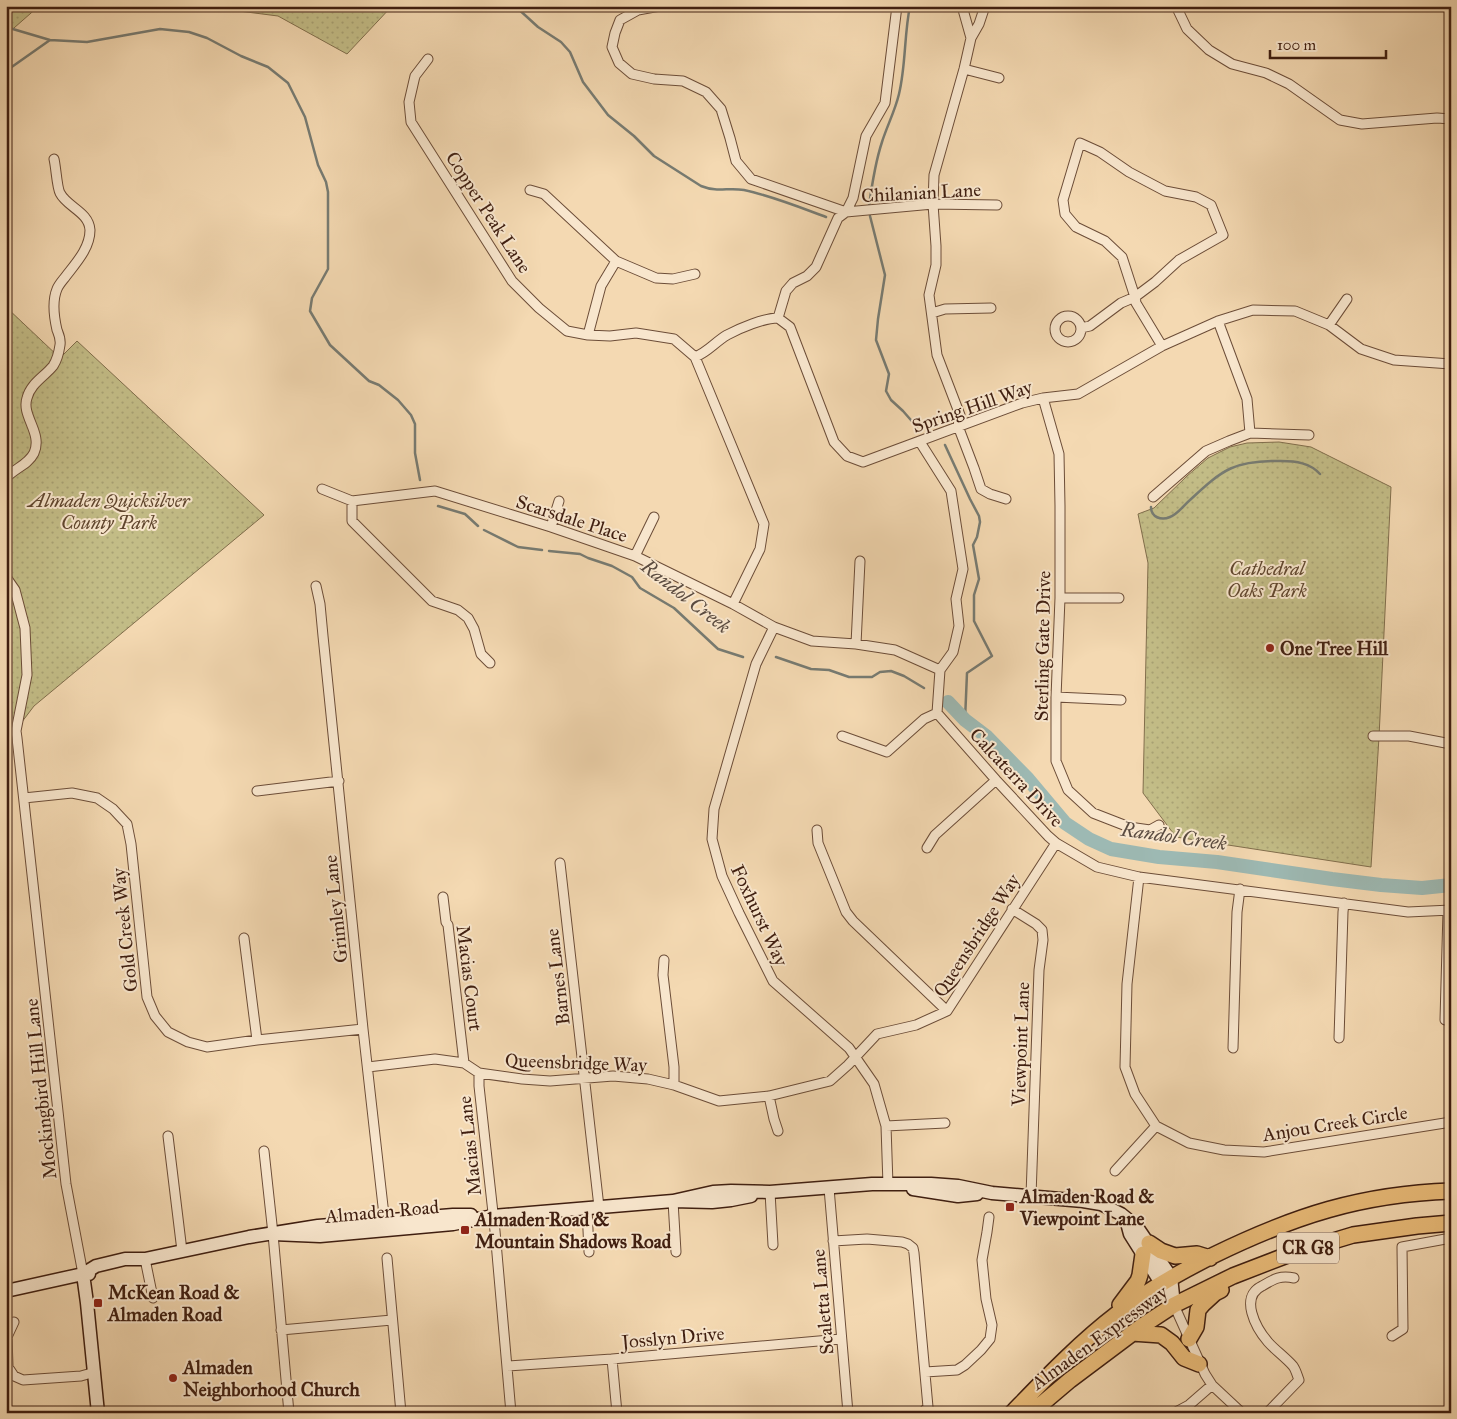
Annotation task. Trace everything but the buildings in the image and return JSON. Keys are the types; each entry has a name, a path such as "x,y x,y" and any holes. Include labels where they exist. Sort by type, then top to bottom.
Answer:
{"main road":[{"name":"Almaden Expressway","path":"1012,1413 1070,1354 1117,1314 1166,1280 1268,1230 1320,1211 1382,1196 1451,1191"},
{"name":"Almaden Expressway","path":"1031,1413 1070,1380 1132,1333 1174,1305 1234,1276 1290,1254 1353,1235 1451,1223"},
{"path":"1117,1314 1120,1303 1128,1296 1138,1281 1146,1249 1161,1251 1174,1256 1197,1254 1210,1258"},
{"path":"1189,1340 1196,1327 1198,1310 1202,1304 1214,1293 1222,1289 1234,1276"},
{"path":"1132,1333 1161,1336 1172,1343 1184,1358 1199,1364"}],"street":[{"path":"660,6 638,10 620,20 614,33 612,47 619,63 632,74 654,79 683,81 706,92 720,109 736,161 751,179 846,212"},
{"path":"695,357 704,353 726,335 769,318 778,318 786,291 793,283 807,276 816,267 838,218 846,212 853,198 866,136 885,103 896,6"},
{"path":"962,6 971,38"},
{"path":"985,6 979,24 971,38 964,70 934,175 933,204 936,265 929,295 937,355 960,415 958,426 980,489 1006,499"},
{"path":"1176,6 1187,28 1209,50 1232,64 1266,73 1289,84 1340,120 1362,124 1451,118"},
{"name":"Copper Peak Lane","path":"428,58 415,76 409,102 411,122 512,281 538,308 567,331 588,335 610,336 636,333 674,339 695,357 764,524 760,549 733,604"},
{"path":"964,70 999,78"},
{"path":"1081,328 1090,326 1121,304 1135,297 1155,282 1178,260 1223,235 1210,205 1196,197 1165,191 1129,172 1100,152 1080,143 1063,200 1065,214 1076,227 1105,241 1122,257 1135,297 1136,303 1162,346"},
{"path":"6,478 22,467 34,453 36,445 35,433 26,405 26,398 33,385 53,365 58,354 61,342 55,317 57,288 84,253 89,238 90,228 86,218 59,193 54,159"},
{"path":"530,190 544,194 616,261 656,278 673,278 695,274"},
{"name":"Chilanian Lane","path":"846,212 933,204 997,205"},
{"path":"588,335 600,286 616,261"},
{"path":"1328,325 1346,299"},
{"path":"932,313 945,309 991,308"},
{"name":"Spring Hill Way","path":"778,318 790,327 834,442 847,456 863,462 1022,403 1043,398 1078,394 1162,346 1218,321 1253,310 1295,312 1328,325 1361,349 1394,360 1451,364"},
{"path":"1218,321 1247,399 1250,433"},
{"name":"Sterling Gate Drive","path":"1043,398 1059,454 1060,598 1056,697 1056,762 1068,790 1094,813 1129,827 1150,830 1159,825"},
{"path":"1153,498 1206,451 1250,433 1309,435"},
{"path":"842,736 887,752 924,720 937,713 940,670 953,652 959,626 956,599 963,569 951,491 920,442"},
{"path":"322,489 352,501 352,520 432,601 458,610 468,618 474,629 480,654 490,663"},
{"name":"Scarsdale Place","path":"352,501 435,491 551,527 635,556 733,604 774,627 812,641 856,644 895,650 940,670"},
{"path":"551,527 559,501"},
{"path":"635,556 654,517"},
{"path":"856,644 860,561"},
{"name":"Mockingbird Hill Lane","path":"6,577 16,590 25,628 27,675 16,731 66,1184 83,1274"},
{"name":"Grimley Lane","path":"316,586 320,604 330,717 339,781 363,1028 385,1225"},
{"path":"1060,598 1118,598"},
{"name":"Foxhurst Way","path":"774,627 756,664 714,809 712,840 722,876 773,981 849,1048 874,1084 886,1126 888,1185"},
{"path":"1056,697 1121,700"},
{"name":"Calcaterra Drive","path":"937,713 1035,823 1056,843 1097,867 1139,877 1408,912 1449,910"},
{"path":"1373,736 1409,736 1451,744"},
{"path":"927,848 935,835 996,780"},
{"path":"257,791 339,781"},
{"name":"Gold Creek Way","path":"24,798 72,793 97,798 113,808 127,824 131,844 147,997 155,1016 168,1032 188,1042 207,1046 363,1028"},
{"path":"817,830 818,843 846,912 853,921 947,1011"},
{"name":"Queensbridge Way","path":"368,1067 435,1059 464,1063 479,1073 550,1082 613,1076 648,1079 719,1101 769,1096 830,1081 877,1034 916,1025 947,1011 1056,843"},
{"name":"Barnes Lane","path":"560,863 586,1078 593,1207 589,1252"},
{"name":"Anjou Creek Circle","path":"1139,877 1127,984 1125,1067 1135,1094 1156,1126 1188,1143 1224,1150 1264,1152 1451,1122"},
{"path":"1233,1048 1237,912 1240,889"},
{"name":"Macias Court","path":"443,898 448,925 464,1063"},
{"path":"1339,1038 1344,903"},
{"name":"Viewpoint Lane","path":"1012,909 1042,930 1031,1196"},
{"path":"1445,1020 1449,910"},
{"path":"244,938 256,1040"},
{"path":"664,960 663,975 674,1068 674,1086"},
{"name":"Macias Lane","path":"479,1073 511,1413"},
{"path":"769,1096 778,1130"},
{"path":"886,1126 945,1123"},
{"path":"1115,1171 1156,1126"},
{"path":"168,1136 182,1251"},
{"path":"264,1151 274,1234 289,1413"},
{"name":"Almaden Road","path":"6,1291 83,1274 96,1266 125,1259 145,1259 249,1237 318,1226 385,1225 453,1215 493,1216 673,1201 712,1202 770,1192 872,1184 931,1184 958,1186 992,1193 1083,1201 1101,1204 1112,1209 1126,1219 1130,1234 1146,1249 1166,1280 1174,1305"},
{"name":"Scaletta Lane","path":"829,1188 848,1413"},
{"path":"770,1192 773,1245"},
{"path":"673,1201 676,1252"},
{"path":"925,1372 957,1370 982,1350 990,1339 992,1325 986,1299 982,1260 989,1217"},
{"path":"1392,1336 1404,1329 1402,1247 1451,1238"},
{"path":"833,1241 867,1239 902,1242 912,1248 928,1407 922,1413"},
{"path":"387,1258 401,1413"},
{"path":"145,1259 153,1298"},
{"path":"83,1274 98,1413"},
{"path":"1267,1413 1298,1380 1294,1366 1272,1346 1263,1334 1252,1310 1251,1297 1257,1288 1280,1277 1294,1278"},
{"path":"1174,1305 1199,1364 1212,1385 1242,1413"},
{"path":"281,1330 392,1320"},
{"path":"14,1322 7,1337 8,1367 14,1376 23,1380 81,1376 95,1372"},
{"name":"Josslyn Drive","path":"507,1366 841,1339"},
{"path":"612,1359 617,1413"},
{"path":"1174,1413 1189,1405 1212,1385"}],"green space":[{"path":"6,6 39,6 6,35"},
{"path":"213,6 392,6 347,54 278,16"},
{"name":"Almaden Quicksilver County Park","path":"6,307 60,358 77,341 264,515 34,706 6,743"},
{"name":"Cathedral Oaks Park","path":"1279,442 1311,447 1391,487 1371,867 1176,837 1143,793 1148,563 1138,514 1154,508 1208,458 1230,447 1247,443"}],"waterway":[{"path":"515,6 538,27 561,42 570,52 583,82 608,115 634,136 654,156 701,186 713,189 738,189 754,192 826,217"},
{"path":"869,206 877,158 899,94 910,6"},
{"name":"Randol Creek","path":"6,27 50,40 87,42 160,29 189,32 207,38 241,56 268,67 288,83 305,117 318,165 326,182 328,192 328,269 312,298 310,311 330,345 369,381 379,385 398,400 411,415 415,424 415,453 420,480"},
{"path":"6,71 50,40"},
{"path":"870,216 885,275 876,340 889,374 886,391 891,400 917,427"},
{"path":"945,445 979,516 980,522 977,537 973,545 979,579 974,595 974,621 992,656 967,673 965,720"},
{"path":"1151,507 1151,510 1157,517 1163,519 1173,516 1201,489 1221,474 1231,468 1252,462 1297,462 1312,467 1320,474"},
{"name":"Randol Creek","path":"438,506 465,514 478,526"},
{"name":"Randol Creek","path":"484,530 518,547 542,550"},
{"name":"Randol Creek","path":"549,551 580,554 612,566 632,577 640,588 674,608 718,649 743,657"},
{"name":"Randol Creek","path":"776,657 811,669 829,670 849,677 872,677 880,672 891,671 904,676 924,688"},
{"name":"Randol Creek","path":"948,702 965,720 986,736 1028,779 1065,823 1089,839 1111,849 1159,857 1217,862 1381,885 1422,888 1451,885"}],"place":[{"name":"One Tree Hill","path":"1270,648"},
{"name":"Almaden Road & Viewpoint Lane","path":"1010,1207"},
{"name":"Almaden Road & Mountain Shadows Road","path":"465,1230"},
{"name":"McKean Road & Almaden Road","path":"98,1303"},
{"name":"Almaden Neighborhood Church","path":"173,1378"}]}
